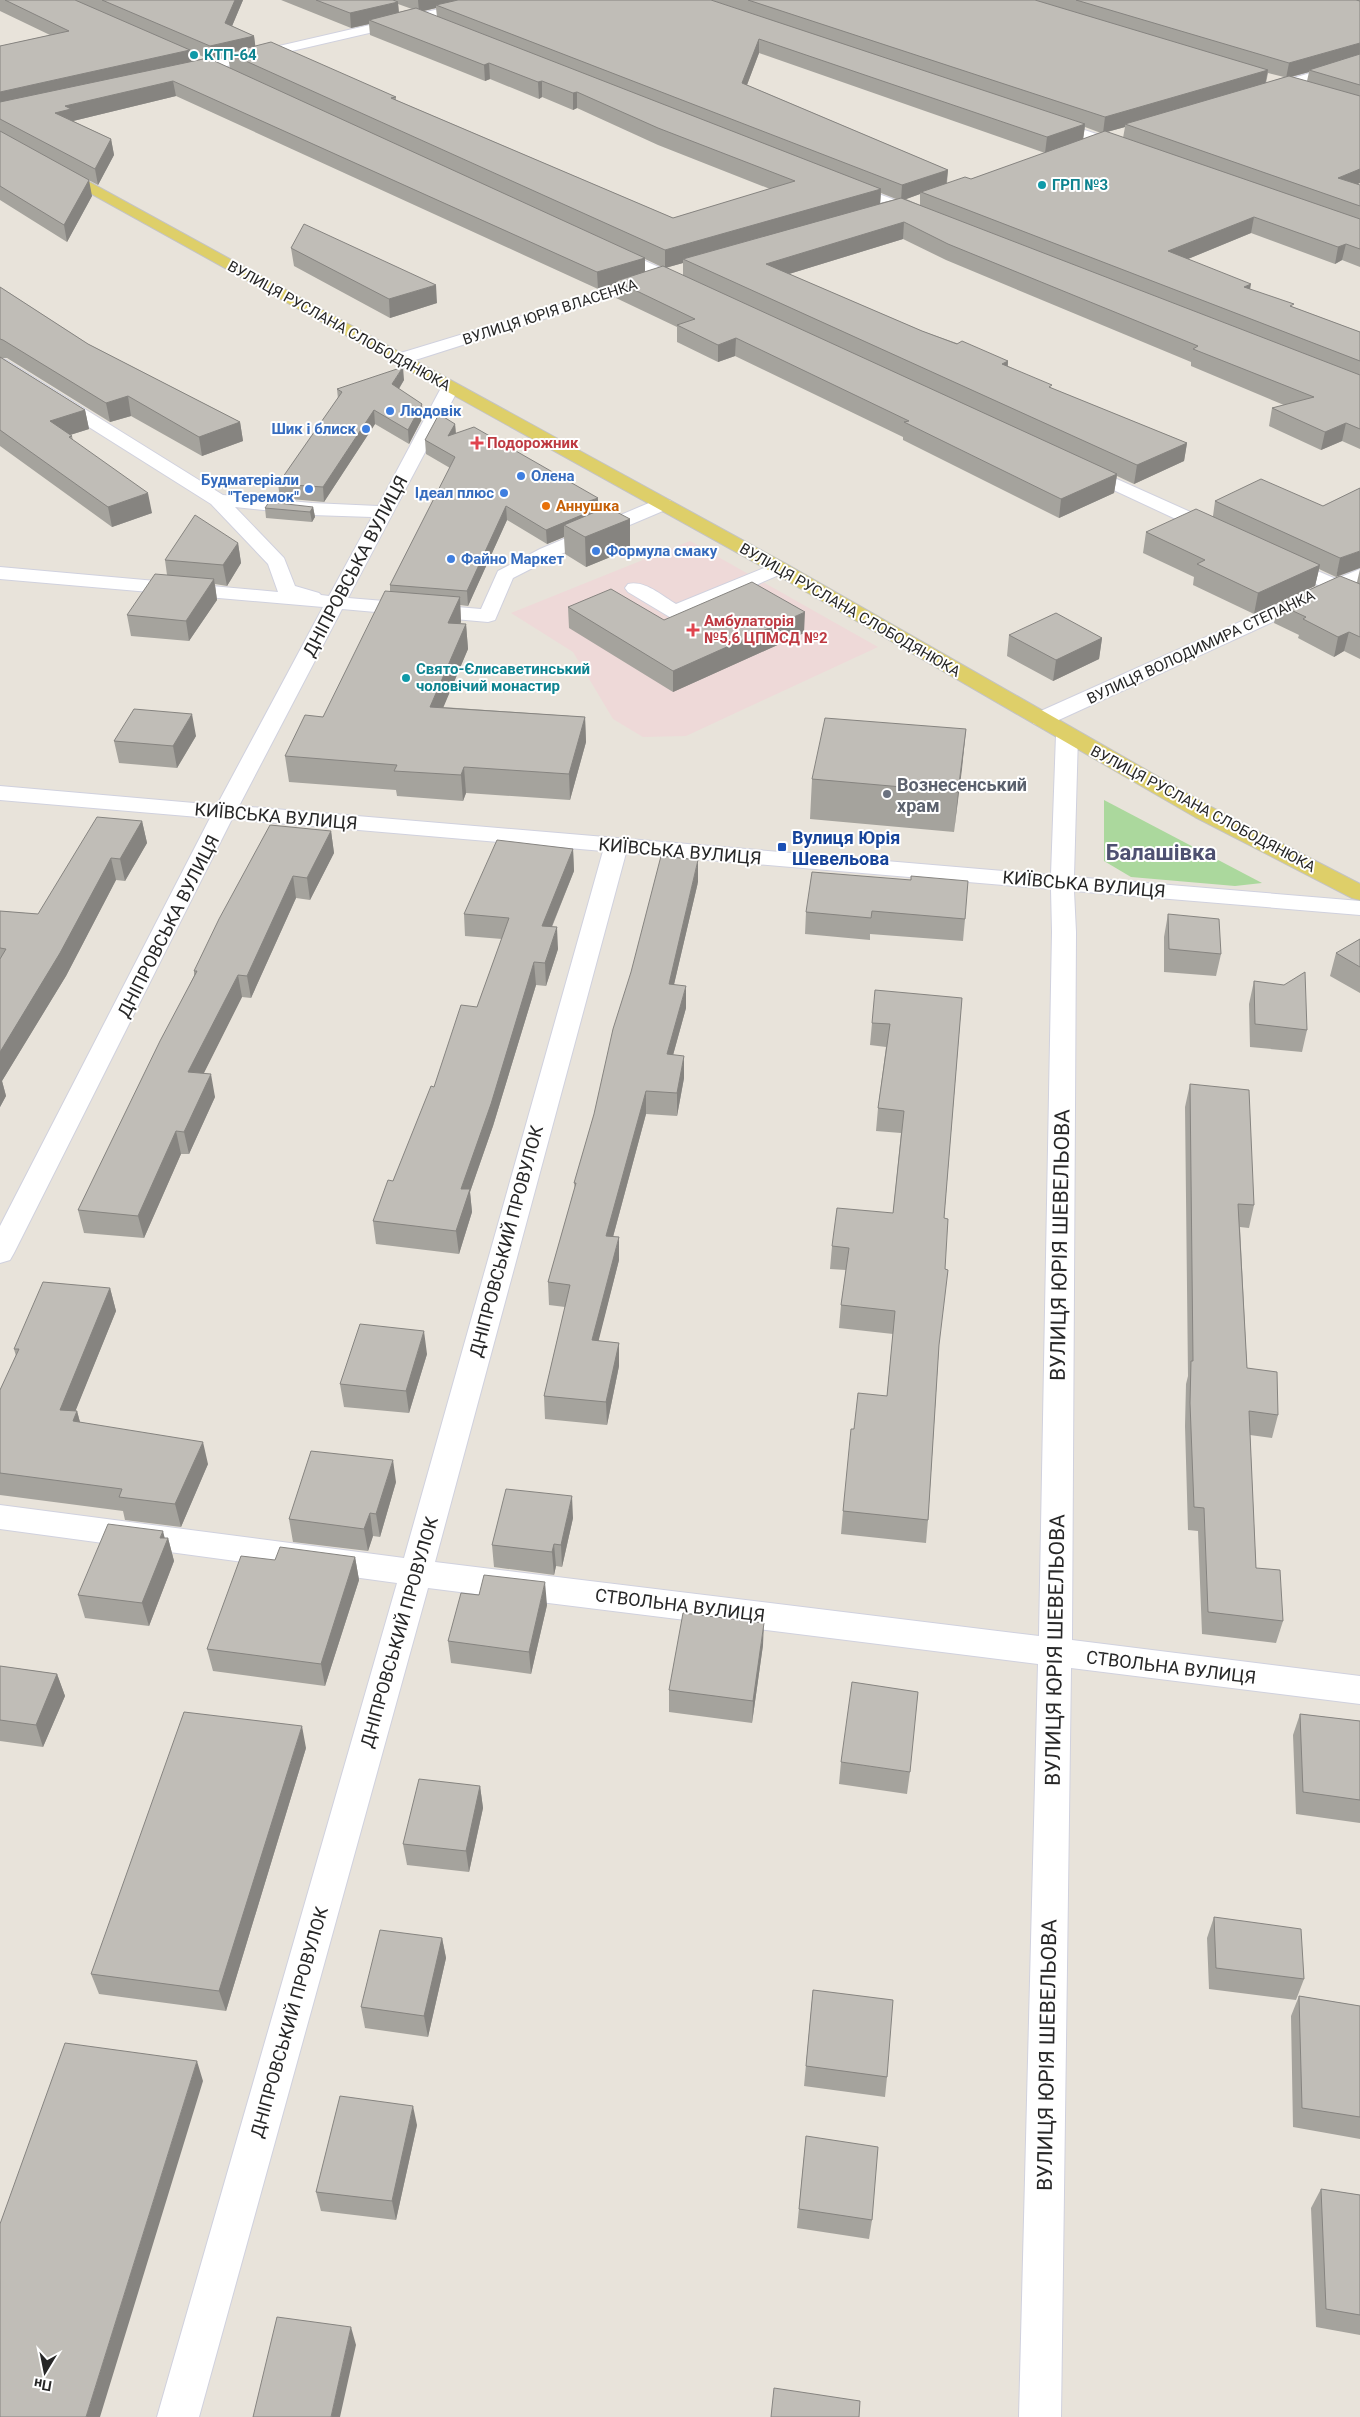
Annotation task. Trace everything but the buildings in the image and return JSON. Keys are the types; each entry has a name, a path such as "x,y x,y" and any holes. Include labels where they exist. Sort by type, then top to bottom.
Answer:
{"main road":[{"name":"ВУЛИЦЯ РУСЛАНА СЛОБОДЯНЮКА","path":"0,137 450,388 779,568 1203,812 1360,893"}],"street":[{"path":"172,75 494,0"},
{"path":"396,9 438,26"},
{"path":"184,55 229,75"},
{"path":"1258,93 1360,62"},
{"path":"1266,79 1304,90"},
{"path":"1037,118 1140,153"},
{"path":"1076,150 1131,132"},
{"path":"837,182 939,222"},
{"path":"883,213 920,201"},
{"path":"594,243 702,292"},
{"name":"ВУЛИЦЯ ЮРІЯ ВЛАСЕНКА","path":"400,359 685,270"},
{"path":"0,364 218,500 278,562 287,590 335,603"},
{"name":"ДНІПРОВСЬКА ВУЛИЦЯ","path":"0,1253 225,811 450,388"},
{"path":"1064,460 1235,540"},
{"path":"218,500 312,509 383,512"},
{"path":"0,573 488,616 505,575 546,553 663,504"},
{"path":"1272,556 1360,597"},
{"path":"675,612 779,568"},
{"name":"ВУЛИЦЯ ВОЛОДИМИРА СТЕПАНКА","path":"1042,719 1360,575"},
{"path":"634,588 693,623"},
{"name":"ВУЛИЦЯ ЮРІЯ ШЕВЕЛЬОВА","path":"1040,2417 1055,1652 1064,932 1063,883 1067,735"},
{"name":"КИЇВСЬКА ВУЛИЦЯ","path":"0,793 1360,908"},
{"name":"ДНІПРОВСЬКИЙ ПРОВУЛОК","path":"178,2417 416,1573 616,846"},
{"name":"СТВОЛЬНА ВУЛИЦЯ","path":"0,1517 416,1573 1360,1690"}],"shaded area":[{"name":"Амбулаторія №5,6 ЦПМСД №2","path":"690,541 878,647 686,736 643,737 613,719 573,652 511,613"}],"green space":[{"path":"1104,800 1262,883 1235,886 1131,877 1104,861"}],"place":[{"name":"КТП-64","path":"194,55"},
{"name":"ГРП №3","path":"1042,185"},
{"name":"Людовік","path":"390,411"},
{"name":"Шик і блиск","path":"366,429"},
{"name":"Подорожник","path":"477,443"},
{"name":"Олена","path":"521,476"},
{"name":"Будматеріали \"Теремок\"","path":"309,489"},
{"name":"Ідеал плюс","path":"504,493"},
{"name":"Аннушка","path":"546,506"},
{"name":"Формула смаку","path":"596,551"},
{"name":"Файно Маркет","path":"451,559"},
{"name":"Амбулаторія №5,6 ЦПМСД №2","path":"693,630"},
{"name":"Свято-Єлисаветинський чоловічий монастир","path":"406,678"},
{"name":"Вознесенський храм","path":"887,794"},
{"name":"Вулиця Юрія Шевельова","path":"782,847"}],"district":[{"name":"Балашівка","path":"1161,852"}]}
